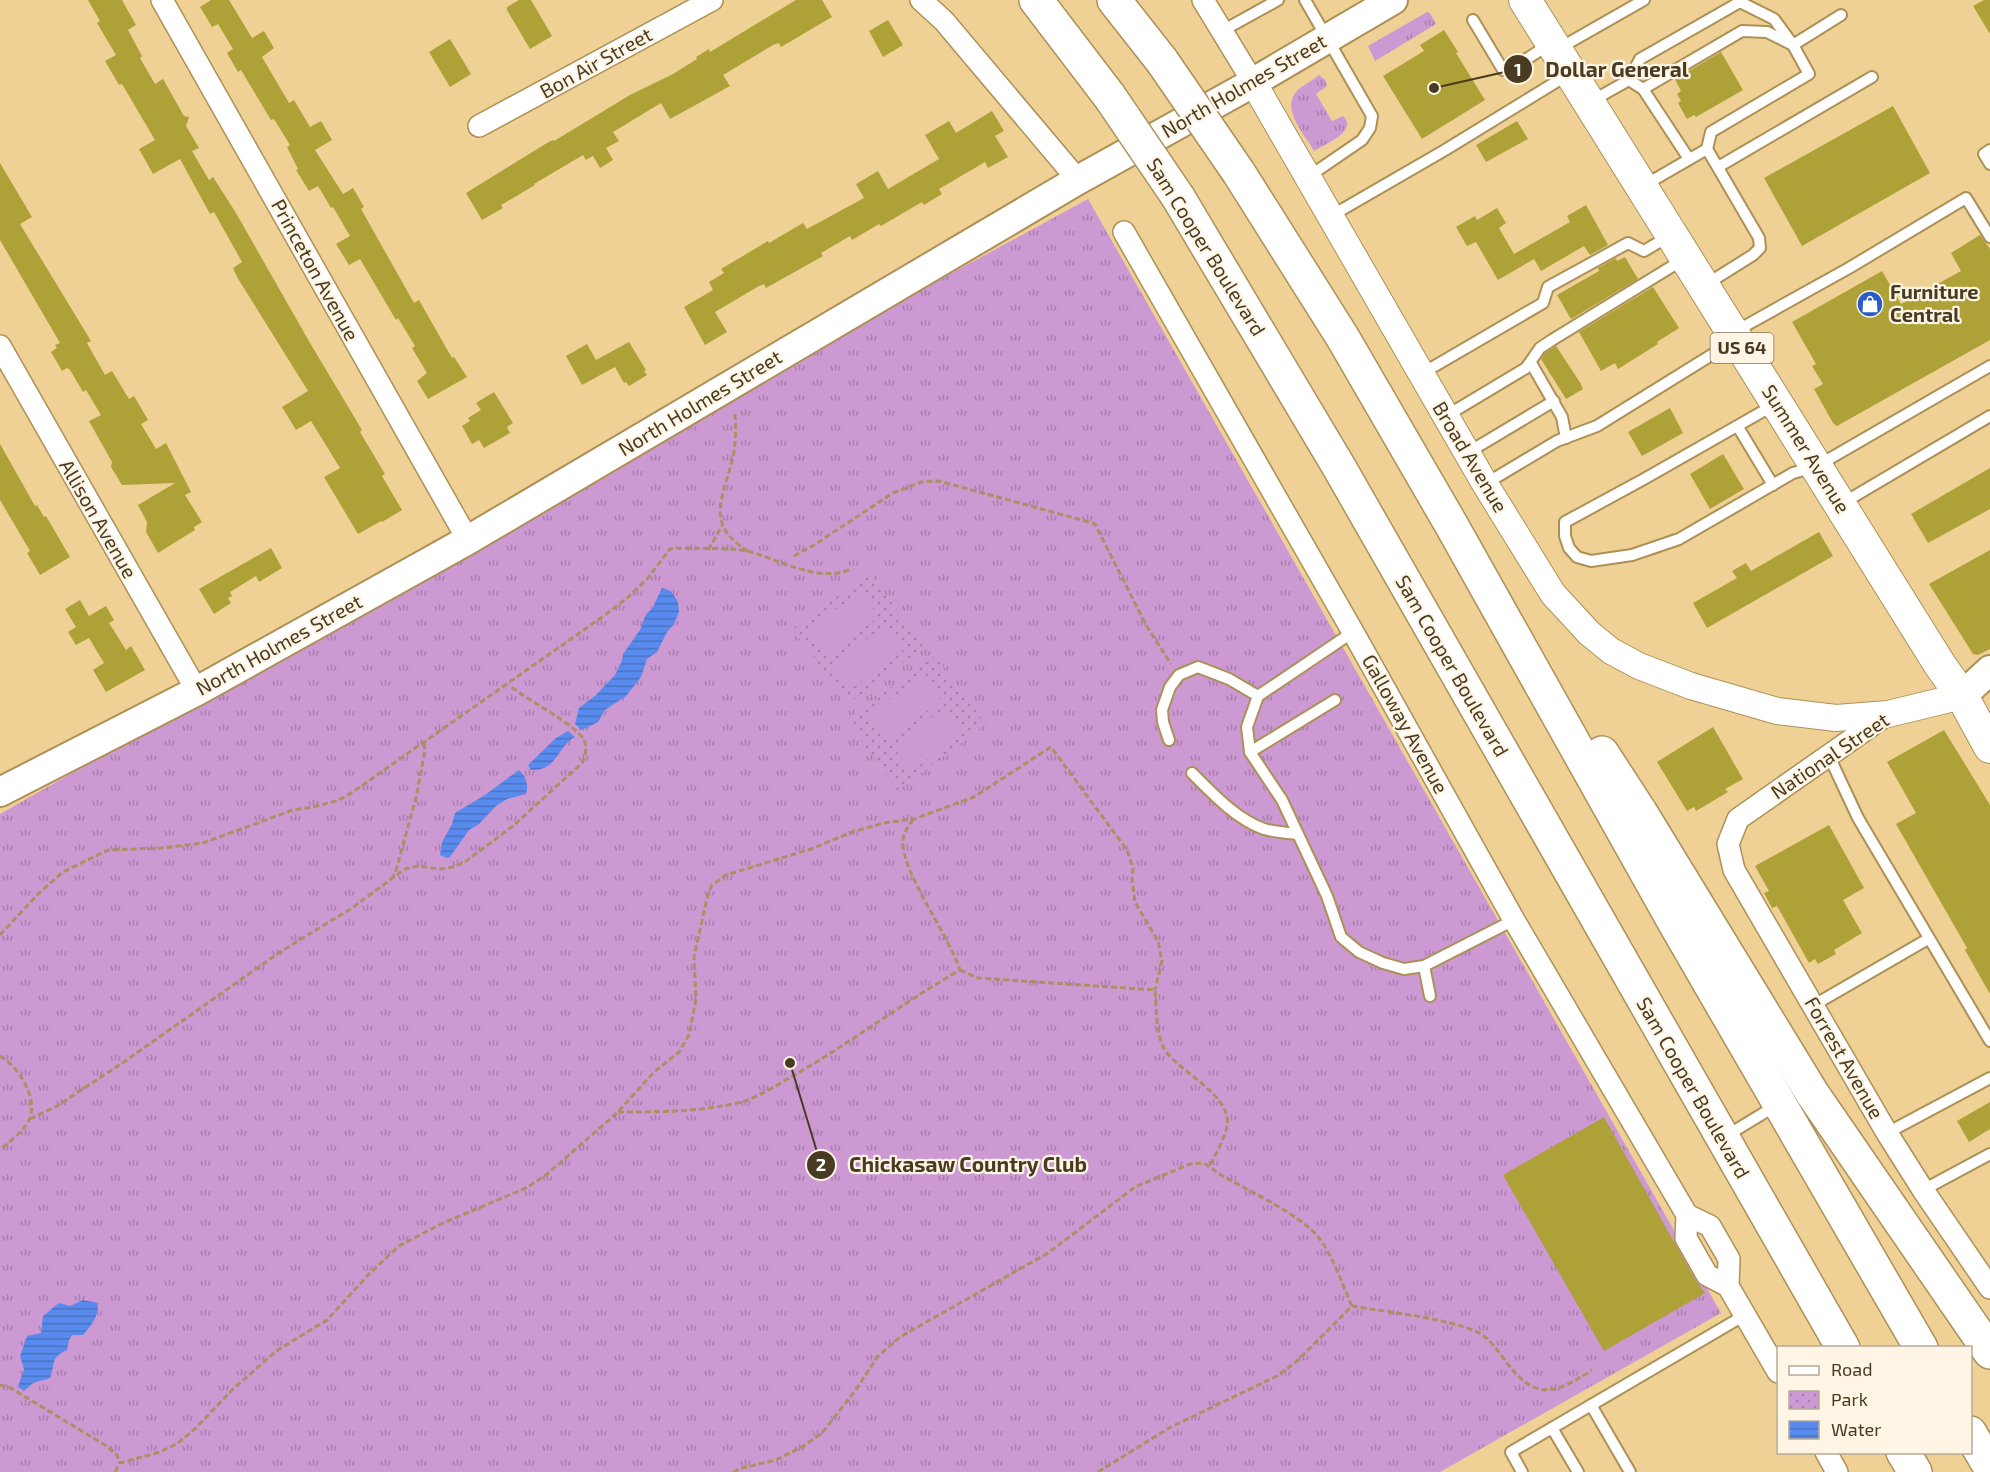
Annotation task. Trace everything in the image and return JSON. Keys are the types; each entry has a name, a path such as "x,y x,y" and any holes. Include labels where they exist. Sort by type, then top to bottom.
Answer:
{"highway":[{"name":"Sam Cooper Boulevard","path":"1036,0 1110,97 1178,197 1345,478 1842,1346"},
{"path":"1114,0 1162,61 1239,173 1343,338 1452,526 1677,927 1920,1346"},
{"path":"1452,526 1641,813 1812,1093 1990,1352"},
{"path":"1972,1435 1990,1467"},
{"path":"1904,1454 1914,1472"}],"main road":[{"name":"North Holmes Street","path":"0,792 197,691 468,540 1078,180 1393,0"},
{"name":"Summer Avenue","path":"1525,0 1940,665 1976,695 1990,747"},
{"name":"National Street","path":"1976,695 1990,670"}],"street":[{"name":"Princeton Avenue","path":"162,0 468,540"},
{"name":"Bon Air Street","path":"479,126 712,0"},
{"path":"921,0 944,21 1078,180"},
{"name":"Broad Avenue","path":"1203,0 1331,216 1485,484 1553,594 1589,633 1611,651 1639,666 1691,686 1777,711 1836,718 1888,714"},
{"name":"Galloway Avenue","path":"1124,232 1353,632 1514,920 1687,1215 1710,1227 1729,1259 1728,1286 1777,1369"},
{"name":"Allison Avenue","path":"0,346 197,691"},
{"name":"National Street","path":"1738,819 1888,714 1976,695"},
{"name":"Forrest Avenue","path":"1738,819 1728,844 1734,870 1887,1133 1990,1288"},
{"path":"1827,1454 1837,1472"}],"lane":[{"path":"1222,31 1278,0"},
{"path":"1305,0 1372,116 1370,128 1362,140 1308,177"},
{"path":"1331,216 1445,150 1560,55 1644,0"},
{"path":"1590,102 1629,80 1640,59 1739,1 1774,19 1793,45 1809,74 1711,132 1707,148 1642,186"},
{"path":"1793,45 1841,15"},
{"path":"1473,20 1503,70 1560,55"},
{"path":"1643,88 1742,32 1767,32 1793,45"},
{"path":"1718,166 1872,77"},
{"path":"1629,80 1643,88 1689,159"},
{"path":"1704,285 1753,255 1760,248 1759,237 1707,148"},
{"path":"1990,150 1984,154 1990,164"},
{"path":"1485,484 1566,438 1597,426 1735,336 1966,198 1990,237"},
{"path":"1421,374 1543,303 1548,287 1628,243 1644,251 1679,246"},
{"path":"1445,417 1526,368 1540,348 1679,246"},
{"path":"1531,363 1562,417 1566,438"},
{"path":"1778,403 1564,522 1569,548 1578,557 1591,561 1632,555 1679,539 1793,473 1817,466 1990,366"},
{"path":"1467,453 1554,401"},
{"path":"1841,505 1990,416"},
{"path":"1738,427 1773,485"},
{"path":"1353,632 1258,696 1247,727 1250,752 1282,800 1327,896 1341,937 1359,952 1383,963 1404,969 1424,966 1514,920"},
{"path":"1169,740 1162,710 1170,687 1179,675 1198,668 1229,679 1258,696"},
{"path":"1250,752 1335,700"},
{"path":"1829,756 1858,818 1990,1041"},
{"path":"1192,773 1222,803 1264,829 1298,834"},
{"path":"1814,1005 1928,939"},
{"path":"1424,966 1430,996"},
{"path":"1887,1133 1990,1078"},
{"path":"1722,1138 1780,1104"},
{"path":"1923,1190 1990,1154"},
{"path":"1522,1472 1510,1452 1745,1315"},
{"path":"1591,1405 1629,1472"},
{"path":"1552,1428 1578,1472"}],"path":[{"path":"735,414 736,427 732,462 720,501 719,513 722,526 736,544 750,552 824,574 837,575 849,570"},
{"path":"794,556 814,546 893,493 921,482 939,481 1089,522 1095,524 1146,625 1179,675"},
{"path":"708,550 722,526"},
{"path":"0,935 39,893 63,872 108,850 162,848 203,843 293,810 313,807 347,796 626,599 647,579 670,549 750,552"},
{"path":"0,1150 19,1134 30,1119 57,1106 121,1064 280,952 352,908 405,869 418,866 440,869 465,862 513,826 582,763 586,755 583,738 570,726 508,684"},
{"path":"388,883 395,874 416,798 425,750 423,742"},
{"path":"115,1472 120,1463 160,1452 178,1443 196,1428 232,1390 276,1352 327,1320 370,1273 399,1246 443,1223 526,1188 546,1175 618,1112 654,1072 679,1052 689,1035 696,999 694,957 708,894 718,879 811,849 863,829 884,823 914,819 974,797 1051,747 1127,850 1133,868 1135,902 1158,941 1162,961 1155,990 1163,1047 1172,1059 1221,1102 1227,1114 1227,1127 1209,1166"},
{"path":"914,819 902,840 907,861 930,910 956,956 960,970"},
{"path":"960,970 978,978 1155,990"},
{"path":"618,1112 662,1112 743,1102 829,1055 960,970"},
{"path":"0,1056 19,1074 27,1088 32,1102 30,1119"},
{"path":"733,1472 776,1460 802,1447 822,1433 855,1391 878,1356 900,1337 1048,1253 1135,1187 1190,1164 1204,1163 1289,1214 1318,1236 1329,1254 1352,1306"},
{"path":"1352,1306 1472,1329 1488,1337 1512,1372 1526,1384 1540,1391 1563,1386 1592,1370"},
{"path":"1098,1472 1170,1428 1277,1376 1296,1362 1352,1306"},
{"path":"0,1385 9,1387 27,1397 105,1445 117,1455 120,1463"}],"green space":[{"path":"1427,12 1436,24 1375,61 1368,46"},
{"path":"1319,75 1325,80 1327,86 1316,94 1332,121 1343,116 1347,127 1338,137 1314,151 1296,122 1291,106 1296,92"},
{"path":"1088,199 1721,1313 1440,1472 0,1472 0,814 939,280"},
{"path":"870,573 924,647 849,703 792,629"},
{"path":"861,592 879,617 826,656 807,630"},
{"path":"886,625 904,650 851,689 832,664"},
{"path":"935,656 986,724 898,791 846,720"},
{"path":"923,676 941,701 887,740 869,714"},
{"path":"946,707 964,731 911,772 893,747"}],"water":[{"path":"662,588 671,591 678,602 679,612 674,624 667,632 657,652 647,659 641,677 626,696 605,710 598,722 582,730 575,724 579,708 596,695 615,675 623,654 640,630 646,614 652,609"},
{"path":"568,731 575,737 569,741 552,763 547,767 531,770 528,765 556,738"},
{"path":"519,770 526,781 526,794 507,799 496,806 479,824 469,830 450,857 440,855 442,842 455,813"},
{"path":"83,1300 98,1303 96,1317 89,1328 83,1335 72,1335 67,1350 55,1359 50,1378 33,1383 24,1391 18,1387 24,1369 20,1356 27,1336 41,1333 43,1316 59,1303 70,1306"}],"building":[{"path":"88,0 122,0 136,25 128,30 142,56 140,58 155,84 163,79 184,116 189,117 186,126 199,148 192,151 209,180 213,177 236,213 362,430 360,432 385,474 382,476 402,510 382,522 358,534 324,477 340,468 311,421 296,430 282,407 308,391 237,277 233,268 242,262 214,212 210,214 180,159 153,174 139,149 155,140 122,84 119,85 105,61 116,55 97,23 100,21"},
{"path":"211,0 229,0 252,38 264,31 274,48 262,57 289,103 294,100 310,127 321,121 332,140 315,150 343,194 353,188 364,207 361,209 414,303 419,300 452,358 454,357 467,377 428,399 417,381 427,373 412,348 415,346 398,318 396,320 360,259 349,265 336,244 350,236 318,186 309,191 296,170 298,169 287,147 290,145 274,119 271,120 241,70 238,72 227,53 233,49 218,24 212,27 200,7"},
{"path":"519,0 531,0 552,36 530,49 507,10 507,7"},
{"path":"796,0 822,0 832,17 781,47 779,43 773,45 723,75 730,86 670,119 661,103 613,132 619,141 606,148 613,160 600,168 593,156 586,160 583,155 501,205 503,208 482,220 466,193 547,143 630,95 673,74 709,49 710,52"},
{"path":"1984,0 1990,0 1990,34 1973,6"},
{"path":"888,20 903,45 883,57 869,31"},
{"path":"1444,30 1485,100 1422,139 1383,76 1424,51 1420,45"},
{"path":"450,39 471,74 450,87 429,52"},
{"path":"1721,52 1743,90 1696,117 1694,115 1687,119 1678,103 1681,101 1677,94 1681,91 1675,79"},
{"path":"1893,106 1930,173 1802,246 1764,178"},
{"path":"992,111 1004,131 995,136 1008,157 988,168 985,162 939,189 942,194 924,205 922,202 852,240 850,236 821,253 823,256 766,288 764,284 759,286 715,312 727,332 705,345 684,307 713,290 709,282 724,273 721,269 803,223 807,229 864,198 856,184 878,171 888,189 939,159 925,135 949,121 956,133"},
{"path":"1517,121 1528,139 1486,162 1476,145"},
{"path":"0,163 32,217 20,224 91,341 87,343 105,375 112,371 129,399 134,396 148,420 141,424 156,449 166,443 191,492 185,495 202,522 194,527 195,530 158,553 146,532 147,522 138,505 175,483 122,485 111,467 112,462 89,421 101,415 86,390 83,392 70,370 67,368 62,371 51,352 57,348 55,345 60,343 0,240"},
{"path":"1586,205 1608,245 1590,255 1584,246 1541,271 1534,259 1498,280 1476,242 1467,246 1456,227 1475,216 1477,220 1497,208 1506,223 1499,228 1514,254 1570,222 1567,216"},
{"path":"1980,235 1990,249 1990,340 1837,426 1833,423 1814,389 1823,384 1812,366 1816,364 1792,322 1882,271 1901,304 1961,271 1951,253"},
{"path":"1625,257 1638,279 1571,319 1557,295 1599,271 1598,268 1616,258 1617,261"},
{"path":"1653,287 1679,328 1618,369 1615,363 1601,371 1579,332"},
{"path":"629,342 647,375 629,386 626,382 624,383 615,367 582,385 566,356 587,344 596,360"},
{"path":"1556,346 1583,389 1566,399 1541,359 1545,353"},
{"path":"494,392 513,423 507,427 510,433 484,448 479,440 472,444 462,426 470,421 468,418 481,410 476,403"},
{"path":"1670,408 1683,433 1642,456 1628,432"},
{"path":"0,444 35,506 37,505 44,517 46,516 70,557 40,575 27,553 30,551 0,500"},
{"path":"1723,454 1744,489 1710,509 1690,474"},
{"path":"1990,468 1990,509 1928,543 1911,514"},
{"path":"1819,532 1833,556 1707,628 1693,603 1737,578 1732,571 1746,563 1751,571"},
{"path":"271,548 282,568 259,582 256,576 230,592 232,596 228,598 231,603 214,614 199,589"},
{"path":"1990,550 1990,649 1978,655 1973,654 1929,584"},
{"path":"80,600 89,616 106,606 114,620 109,623 126,650 131,646 145,670 106,692 93,670 104,663 89,638 76,645 68,632 76,627 65,609"},
{"path":"1713,727 1743,779 1725,789 1728,792 1696,811 1694,807 1687,811 1657,762"},
{"path":"1944,730 1990,805 1990,994 1965,950 1967,948 1896,824 1916,813 1887,762"},
{"path":"1829,825 1864,888 1843,900 1862,933 1834,950 1836,954 1818,964 1815,959 1809,963 1777,906 1772,908 1764,893 1769,891 1755,866"},
{"path":"1990,1102 1990,1129 1969,1142 1957,1121"},
{"path":"1604,1117 1696,1281 1705,1293 1604,1351 1503,1175"}],"place":[{"name":"Dollar General","path":"1434,88"},
{"name":"Furniture Central","path":"1870,304"},
{"name":"Chickasaw Country Club","path":"790,1063"}]}
